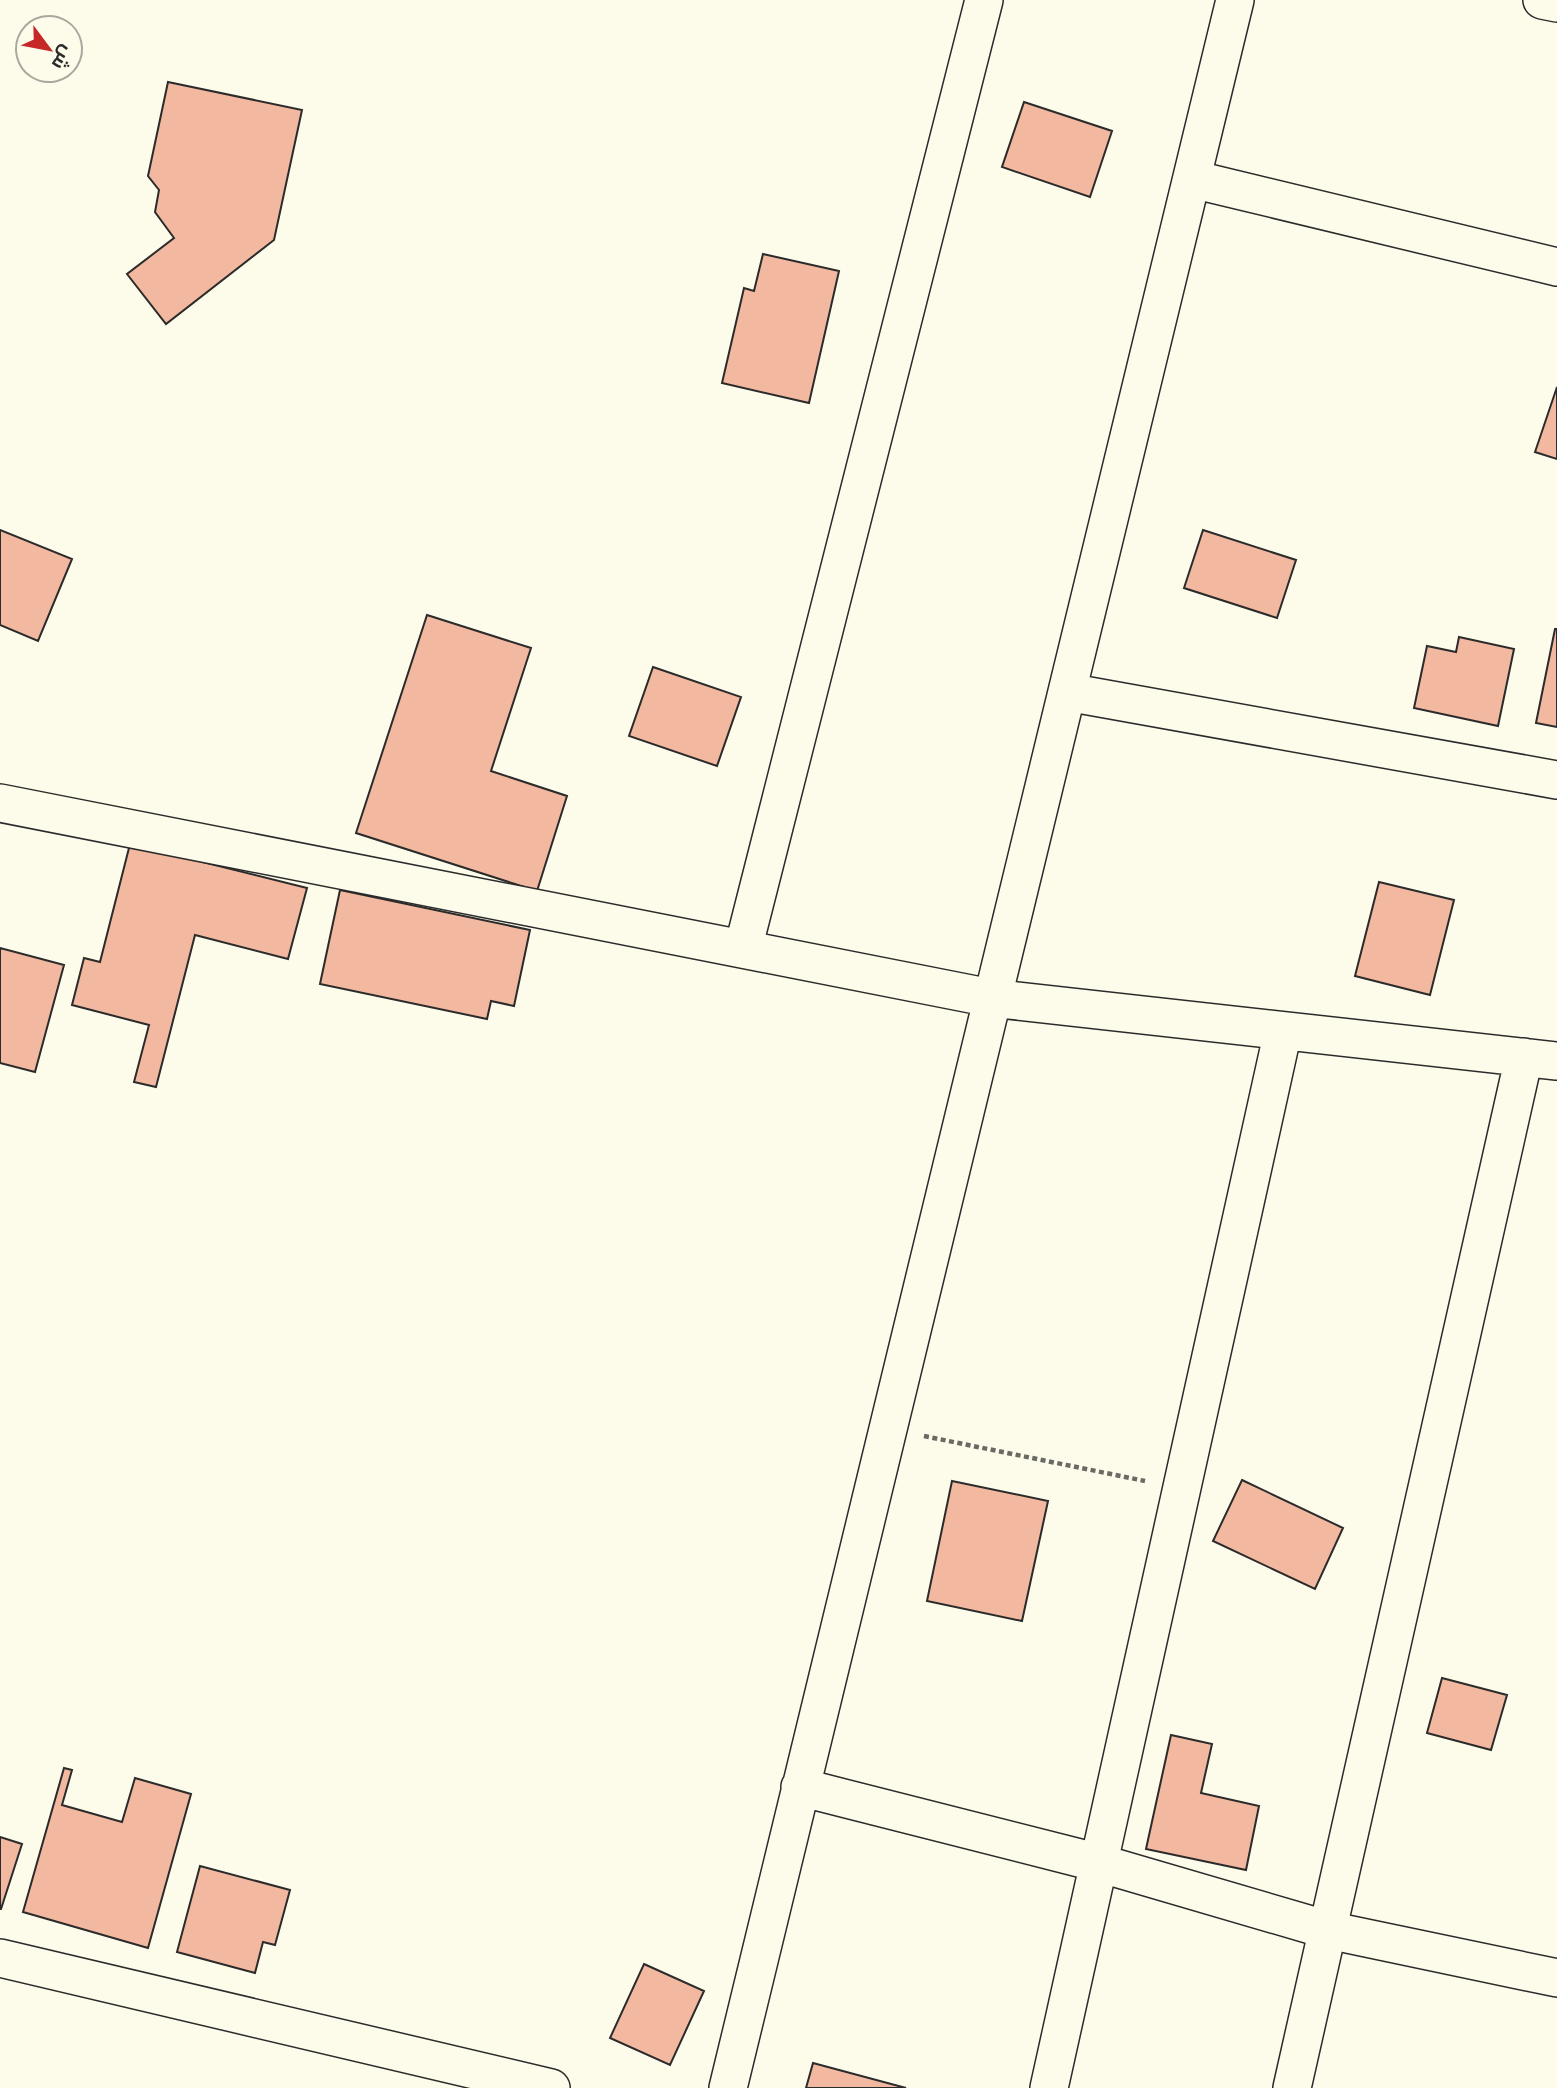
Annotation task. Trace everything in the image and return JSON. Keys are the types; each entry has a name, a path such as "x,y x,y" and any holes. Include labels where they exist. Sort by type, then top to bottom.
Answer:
{"street":[{"path":"743,949 984,0"},
{"path":"728,2088 1235,0"},
{"path":"1542,0 1557,3"},
{"path":"1192,179 1557,267"},
{"path":"1067,692 1557,780"},
{"path":"0,803 991,998 1540,1059 1292,2088"},
{"path":"1048,2088 1283,1031"},
{"path":"800,1787 1099,1863 1328,1930 1557,1978"},
{"path":"0,1958 551,2088"}],"path":[{"path":"888,1429 1180,1488"}],"building":[{"path":"168,82 302,110 274,240 166,324 127,274 174,238 155,212 159,190 148,176"},
{"path":"1024,102 1112,131 1090,197 1002,167"},
{"path":"763,254 839,271 809,403 722,383 744,288 754,291"},
{"path":"1557,387 1557,459 1535,452"},
{"path":"0,530 72,559 38,641 0,625"},
{"path":"1203,530 1296,560 1277,618 1184,588"},
{"path":"427,615 531,648 491,771 567,796 537,891 356,833"},
{"path":"1557,629 1557,727 1536,723"},
{"path":"1459,637 1514,649 1498,726 1414,708 1427,646 1456,652"},
{"path":"653,667 741,697 717,766 629,736"},
{"path":"130,844 307,888 288,959 195,935 156,1087 134,1082 149,1025 72,1005 84,958 100,962"},
{"path":"1379,882 1454,900 1430,995 1355,976"},
{"path":"340,890 530,930 514,1006 491,1001 487,1019 320,984"},
{"path":"0,948 64,965 35,1072 0,1063"},
{"path":"1242,1480 1343,1528 1315,1589 1213,1541"},
{"path":"952,1481 1048,1501 1022,1621 927,1601"},
{"path":"1442,1678 1507,1695 1491,1750 1427,1733"},
{"path":"1171,1735 1212,1744 1201,1793 1259,1806 1246,1870 1146,1849"},
{"path":"64,1768 72,1770 62,1805 122,1822 135,1778 191,1794 148,1948 23,1912"},
{"path":"0,1837 22,1844 1,1909 0,1909"},
{"path":"200,1866 290,1890 275,1945 263,1942 255,1973 177,1952"},
{"path":"644,1964 704,1991 670,2065 610,2038"},
{"path":"813,2063 906,2088 806,2088"}]}
